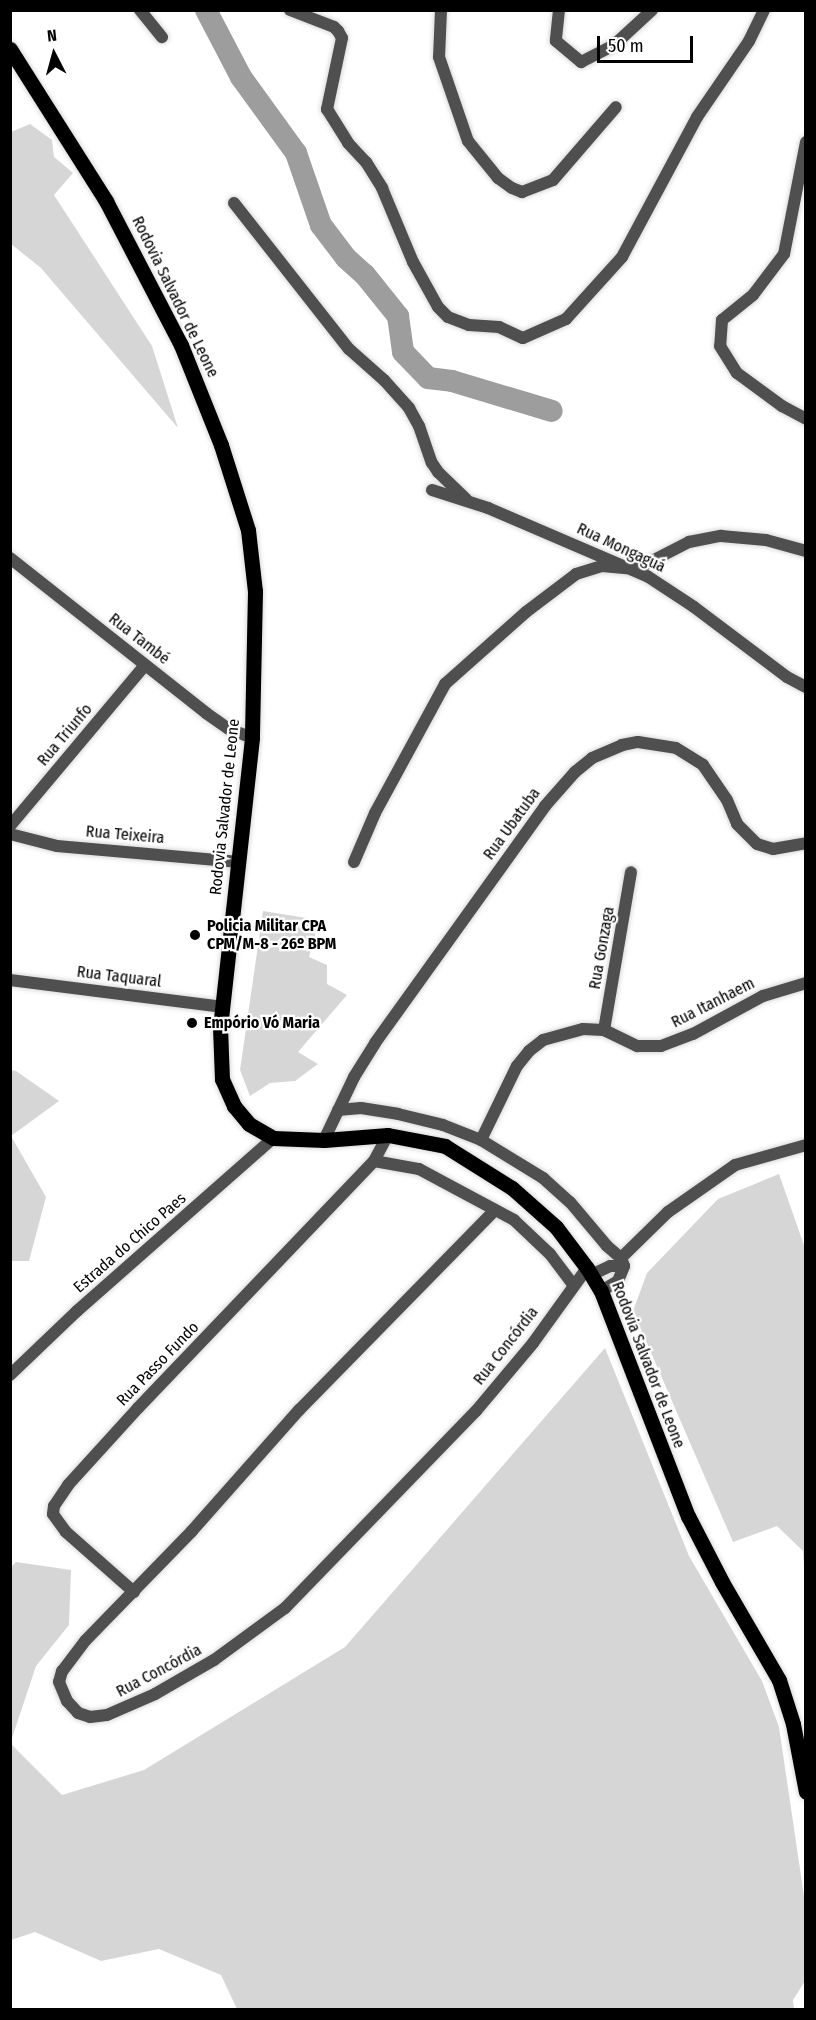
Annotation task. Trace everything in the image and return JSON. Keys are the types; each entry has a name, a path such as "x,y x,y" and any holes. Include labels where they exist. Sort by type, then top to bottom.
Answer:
{"main road":[{"name":"Rodovia Salvador de Leone","path":"10,49 85,165 127,240 185,354 221,445 248,530 255,569 252,738 220,1049 222,1079 234,1106 249,1124 273,1138 324,1140 388,1135 444,1146 513,1188 556,1227 601,1291 688,1516 722,1582 779,1680 793,1724 806,1792"}],"street":[{"path":"140,10 162,37"},
{"path":"290,10 334,27 342,38 327,109 348,143 366,162 382,188 413,262 438,307 448,316 469,325 499,327 523,338 566,319 622,257 697,117 749,41 765,10"},
{"path":"441,10 439,57 468,141 498,178 512,188 522,192 553,180 616,107"},
{"path":"559,10 556,41 581,62 613,46 652,10"},
{"path":"806,142 784,254 753,295 722,320 720,346 737,373 782,406 806,418"},
{"name":"Rua Mongaguá","path":"234,203 337,335 409,408 419,426 432,463 438,472 470,502"},
{"name":"Rua Mongaguá","path":"432,490 470,502 647,576 683,599 787,677 806,687"},
{"path":"354,862 375,813 445,684 526,612 576,574 602,566 627,568 657,560 689,542 721,536 766,540 806,551"},
{"name":"Rua També","path":"10,558 229,729 252,738"},
{"name":"Rua Triunfo","path":"10,826 145,665"},
{"name":"Rua Ubatuba","path":"324,1140 354,1077 375,1043 531,825 560,787 592,758 638,742 676,748 703,765 727,800 737,824 757,844 773,849 806,843"},
{"name":"Rua Teixeira","path":"10,834 57,846 239,862"},
{"name":"Rua Gonzaga","path":"604,1030 631,872"},
{"name":"Rua Taquaral","path":"10,980 223,1007"},
{"name":"Rua Itanhaem","path":"481,1140 511,1076 529,1051 543,1040 584,1029 604,1030 637,1046 661,1046 693,1034 763,996 806,983"},
{"path":"338,1110 361,1108 398,1114 442,1125 481,1140 543,1178 570,1202 623,1262"},
{"name":"Rua Passo Fundo","path":"134,1592 66,1532 54,1515 54,1506 90,1460 203,1342 252,1285 374,1161 388,1135"},
{"name":"Estrada do Chico Paes","path":"10,1375 77,1311 273,1138"},
{"path":"601,1291 618,1281 623,1262 668,1212 735,1165 806,1145"},
{"path":"374,1161 419,1169 495,1210 532,1235 573,1285"},
{"name":"Rua Concórdia","path":"495,1210 299,1410 192,1531 85,1641 62,1671 59,1682 62,1691 78,1713 90,1717 106,1715 155,1694 223,1653 285,1608 476,1411 533,1343 573,1285 589,1271"},
{"path":"589,1271 623,1262"}],"shaded area":[{"path":"30,124 52,140 54,157 73,173 54,195 152,346 178,428 41,268 11,244 11,132"},
{"path":"263,911 319,920 309,957 327,965 327,984 347,995 298,1052 318,1064 295,1081 270,1083 250,1096 240,1070"},
{"path":"11,1070 16,1071 59,1101 11,1136"},
{"path":"11,1136 46,1197 29,1261 11,1261"},
{"path":"779,1174 805,1248 805,1580 803,1551 777,1526 733,1542 633,1311 647,1273 718,1199"},
{"path":"605,1348 689,1556 762,1681 779,1727 805,1903 805,1981 793,2000 794,2009 237,2009 221,1975 159,1949 101,1961 35,1932 11,1940 11,1744 62,1795 144,1770 345,1647"},
{"path":"16,1562 71,1570 69,1625 36,1666 11,1741 10,1568"}],"waterway":[{"path":"206,10 241,77 296,153 321,225 346,258 365,275 398,316 403,352 428,378 452,381 552,411"}],"place":[{"name":"Policia Militar CPA CPM/M-8 - 26º BPM","path":"195,935"},
{"name":"Empório Vó Maria","path":"192,1023"}]}
